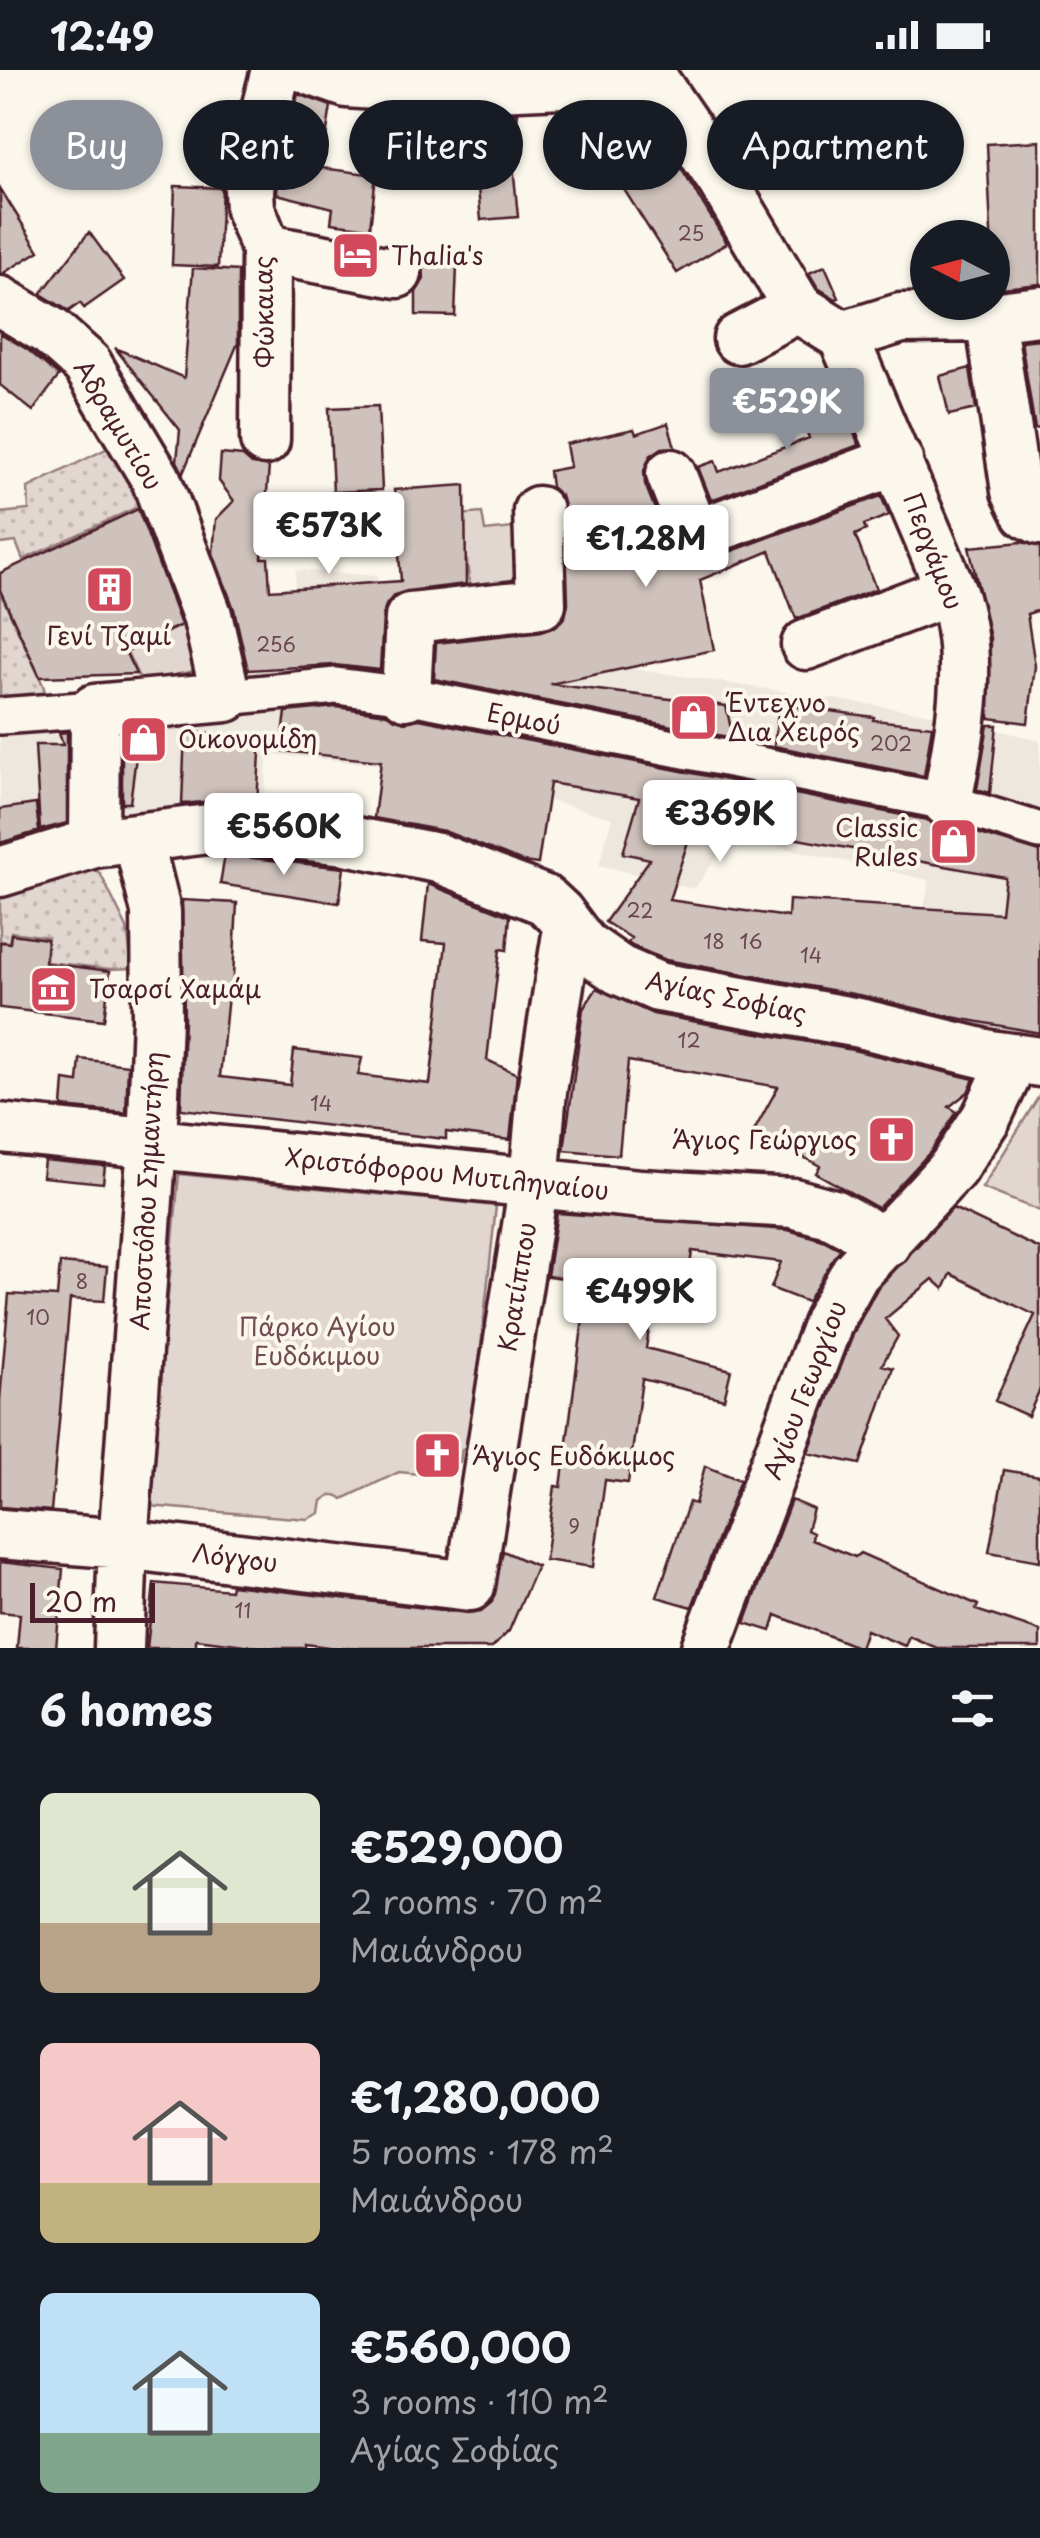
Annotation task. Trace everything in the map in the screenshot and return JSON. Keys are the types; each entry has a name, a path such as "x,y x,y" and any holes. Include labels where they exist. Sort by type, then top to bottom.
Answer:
{"street":[{"name":"Φώκαιας","path":"265,440 266,250 250,209 249,190 276,70"},
{"path":"310,70 346,83 430,89 652,79 722,180 798,308 843,336 910,318"},
{"path":"430,89 440,100"},
{"path":"266,250 397,272"},
{"name":"Αδραμυτίου","path":"1,304 51,332 88,364 156,479 207,615 226,697"},
{"path":"738,339 798,308"},
{"path":"1010,315 1040,311"},
{"path":"990,320 1016,491 1027,513 1040,520"},
{"name":"Περγάμου","path":"843,336 898,460 960,618 965,671 947,802"},
{"path":"671,474 695,535 898,460"},
{"path":"406,695 410,618 541,604 538,510"},
{"path":"806,645 951,590"},
{"name":"Ερμού","path":"0,716 336,686 406,695 947,802 1040,831"},
{"name":"Αποστόλου Σημαντήρη","path":"95,709 116,841 156,910 152,1144 122,1544 119,1648"},
{"name":"Αγίας Σοφίας","path":"0,872 116,841 236,826 345,840 438,858 545,900 600,958 637,980 658,987 1027,1060"},
{"name":"Κρατίππου","path":"470,1586 534,1182 542,1091 568,928"},
{"name":"Αγίου Γεωργίου","path":"720,1645 828,1320 855,1273 953,1168 1027,1060"},
{"name":"Χριστόφορου Μυτιληναίου","path":"0,1128 814,1206 886,1243"},
{"name":"Λόγγου","path":"0,1534 122,1544 470,1586"}],"shaded area":[{"path":"296,570 377,576 382,629 483,657 556,657 946,716 1040,741 1040,1055 905,1017 929,880 732,836 694,889 599,865 612,818 444,771 268,754 263,816 0,853 0,720 229,703 216,599 293,602"}],"green space":[{"path":"116,444 146,503 23,560 16,542 0,544 0,513 29,510 28,488"},
{"path":"482,513 485,531 524,527 527,586 470,590 467,561 446,560 446,516"},
{"path":"0,592 43,685 46,696 0,698"},
{"path":"197,618 204,669 141,682 127,652"},
{"path":"88,868 100,873 127,928 132,968 46,962 48,937 11,932 9,942 0,941 0,891"},
{"path":"1040,1096 1040,1211 982,1188"},
{"name":"Πάρκο Αγίου Ευδόκιμου","path":"179,1174 496,1206 470,1449 462,1449 460,1462 451,1461 449,1477 399,1472 343,1499 327,1497 320,1513 308,1519 149,1506"}],"building":[{"path":"1040,141 1040,284 1010,287 1010,220 990,220 987,144"},
{"path":"329,169 349,172 349,190 374,190 370,228 331,223 333,208 277,194 277,190 329,190"},
{"path":"687,178 727,243 677,273 624,190 687,190"},
{"path":"175,186 183,186 183,190 222,190 218,267 172,265"},
{"path":"0,188 39,251 2,274 0,274"},
{"path":"478,190 515,190 518,217 481,220"},
{"path":"89,232 124,280 84,308 80,303 69,311 41,294"},
{"path":"423,265 457,266 455,316 416,315 416,292 424,279"},
{"path":"825,266 839,298 818,288 809,273"},
{"path":"193,268 238,271 238,343 183,473 177,461 180,430 115,348 184,378"},
{"path":"0,333 59,376 33,411 0,385"},
{"path":"1040,339 1040,428 1035,429 1021,341"},
{"path":"970,368 976,409 949,415 940,376"},
{"path":"841,401 859,445 711,500 698,467 715,461 719,472 809,438 801,416"},
{"path":"378,406 382,490 333,492 329,408"},
{"path":"668,423 675,447 662,448 650,456 644,471 645,484 669,545 679,557 705,561 881,496 889,515 864,525 866,530 855,535 876,589 796,619 770,551 700,580 714,650 550,684 726,706 733,738 434,679 436,643 543,631 555,627 565,617 565,510 561,496 551,487 549,471 570,467 566,444 634,429 636,434"},
{"path":"221,454 243,456 252,464 269,466 262,558 268,558 270,590 401,581 394,490 465,485 466,584 394,595 383,616 380,670 334,665 248,670 234,609 213,553 216,519 234,501 219,481"},
{"name":"Γενί Τζαμί","path":"138,509 181,625 125,651 136,674 40,677 0,590 0,573"},
{"path":"1022,542 1040,547 1040,610 1027,614 1035,666 1028,723 989,718 990,638 969,547"},
{"path":"779,704 932,726 924,776 774,746"},
{"path":"336,707 387,714 404,722 419,719 742,783 752,830 695,820 669,900 788,917 789,900 1001,913 1005,877 765,833 770,789 927,820 941,829 957,827 1040,852 1040,1033 666,960 632,946 628,943 631,938 605,922 650,859 623,853 639,798 550,783 538,864 523,862 444,831 374,818 381,761 281,751 286,712"},
{"path":"988,725 997,725 990,793 977,789"},
{"path":"67,732 67,823 40,830 35,745 63,745 59,733"},
{"path":"185,732 261,737 257,803 222,800 182,804"},
{"path":"139,733 130,803 122,803 122,734"},
{"path":"36,804 39,831 0,843 0,809"},
{"path":"225,855 344,868 339,903 220,884"},
{"path":"428,884 510,916 507,950 500,949 487,1060 517,1074 510,1140 446,1132 446,1139 181,1109 182,900 237,903 232,995 228,995 220,1077 290,1085 294,1050 362,1058 358,1075 430,1084 446,943 422,941"},
{"name":"Τσαρσί Χαμάμ","path":"11,934 47,939 45,963 110,971 104,1020 0,1008 0,942 10,943"},
{"path":"597,988 653,1014 853,1050 974,1079 968,1092 949,1107 957,1112 931,1151 878,1208 816,1173 820,1166 754,1131 778,1087 628,1061 619,1155 564,1150 583,1009"},
{"path":"80,1059 128,1065 126,1113 62,1107 64,1080 78,1082"},
{"path":"44,1160 105,1166 103,1183 42,1177"},
{"path":"953,1208 1040,1249 1040,1389 1028,1416 995,1401 1035,1315 951,1274 944,1289 933,1279 885,1319 898,1336 882,1365 893,1368 860,1464 808,1453 854,1332 877,1289"},
{"path":"557,1213 788,1230 840,1249 807,1302 771,1288 781,1262 692,1251 688,1281 657,1277 646,1348 731,1370 724,1399 642,1379 628,1483 605,1480 593,1567 545,1560 555,1486 561,1487 588,1281 547,1276"},
{"path":"60,1263 107,1267 104,1301 70,1299 51,1511 0,1507 0,1400 9,1294 57,1297"},
{"path":"705,1466 740,1480 692,1607 657,1597 689,1502 695,1504"},
{"path":"1004,1470 1040,1476 1040,1561 989,1552"},
{"path":"791,1500 813,1509 807,1530 813,1533 812,1540 855,1557 860,1553 978,1605 976,1610 1040,1631 1040,1648 937,1648 909,1636 905,1646 866,1630 860,1648 776,1615 771,1631 745,1623"},
{"path":"503,1551 537,1566 509,1631 492,1648 336,1648 305,1644 305,1648 270,1648 196,1639 196,1648 147,1648 154,1583 230,1590 231,1585 468,1613 481,1611 492,1602"},
{"path":"0,1562 63,1569 56,1648 17,1648 20,1614 0,1612"}],"place":[{"name":"Thalia's","path":"356,256"},
{"name":"Γενί Τζαμί","path":"109,590"},
{"name":"Έντεχνο Δια Χειρός","path":"693,717"},
{"name":"Οικονομίδη","path":"143,739"},
{"name":"Classic Rules","path":"953,842"},
{"name":"Τσαρσί Χαμάμ","path":"54,989"},
{"name":"Άγιος Γεώργιος","path":"892,1140"},
{"name":"Άγιος Ευδόκιμος","path":"437,1456"}]}
